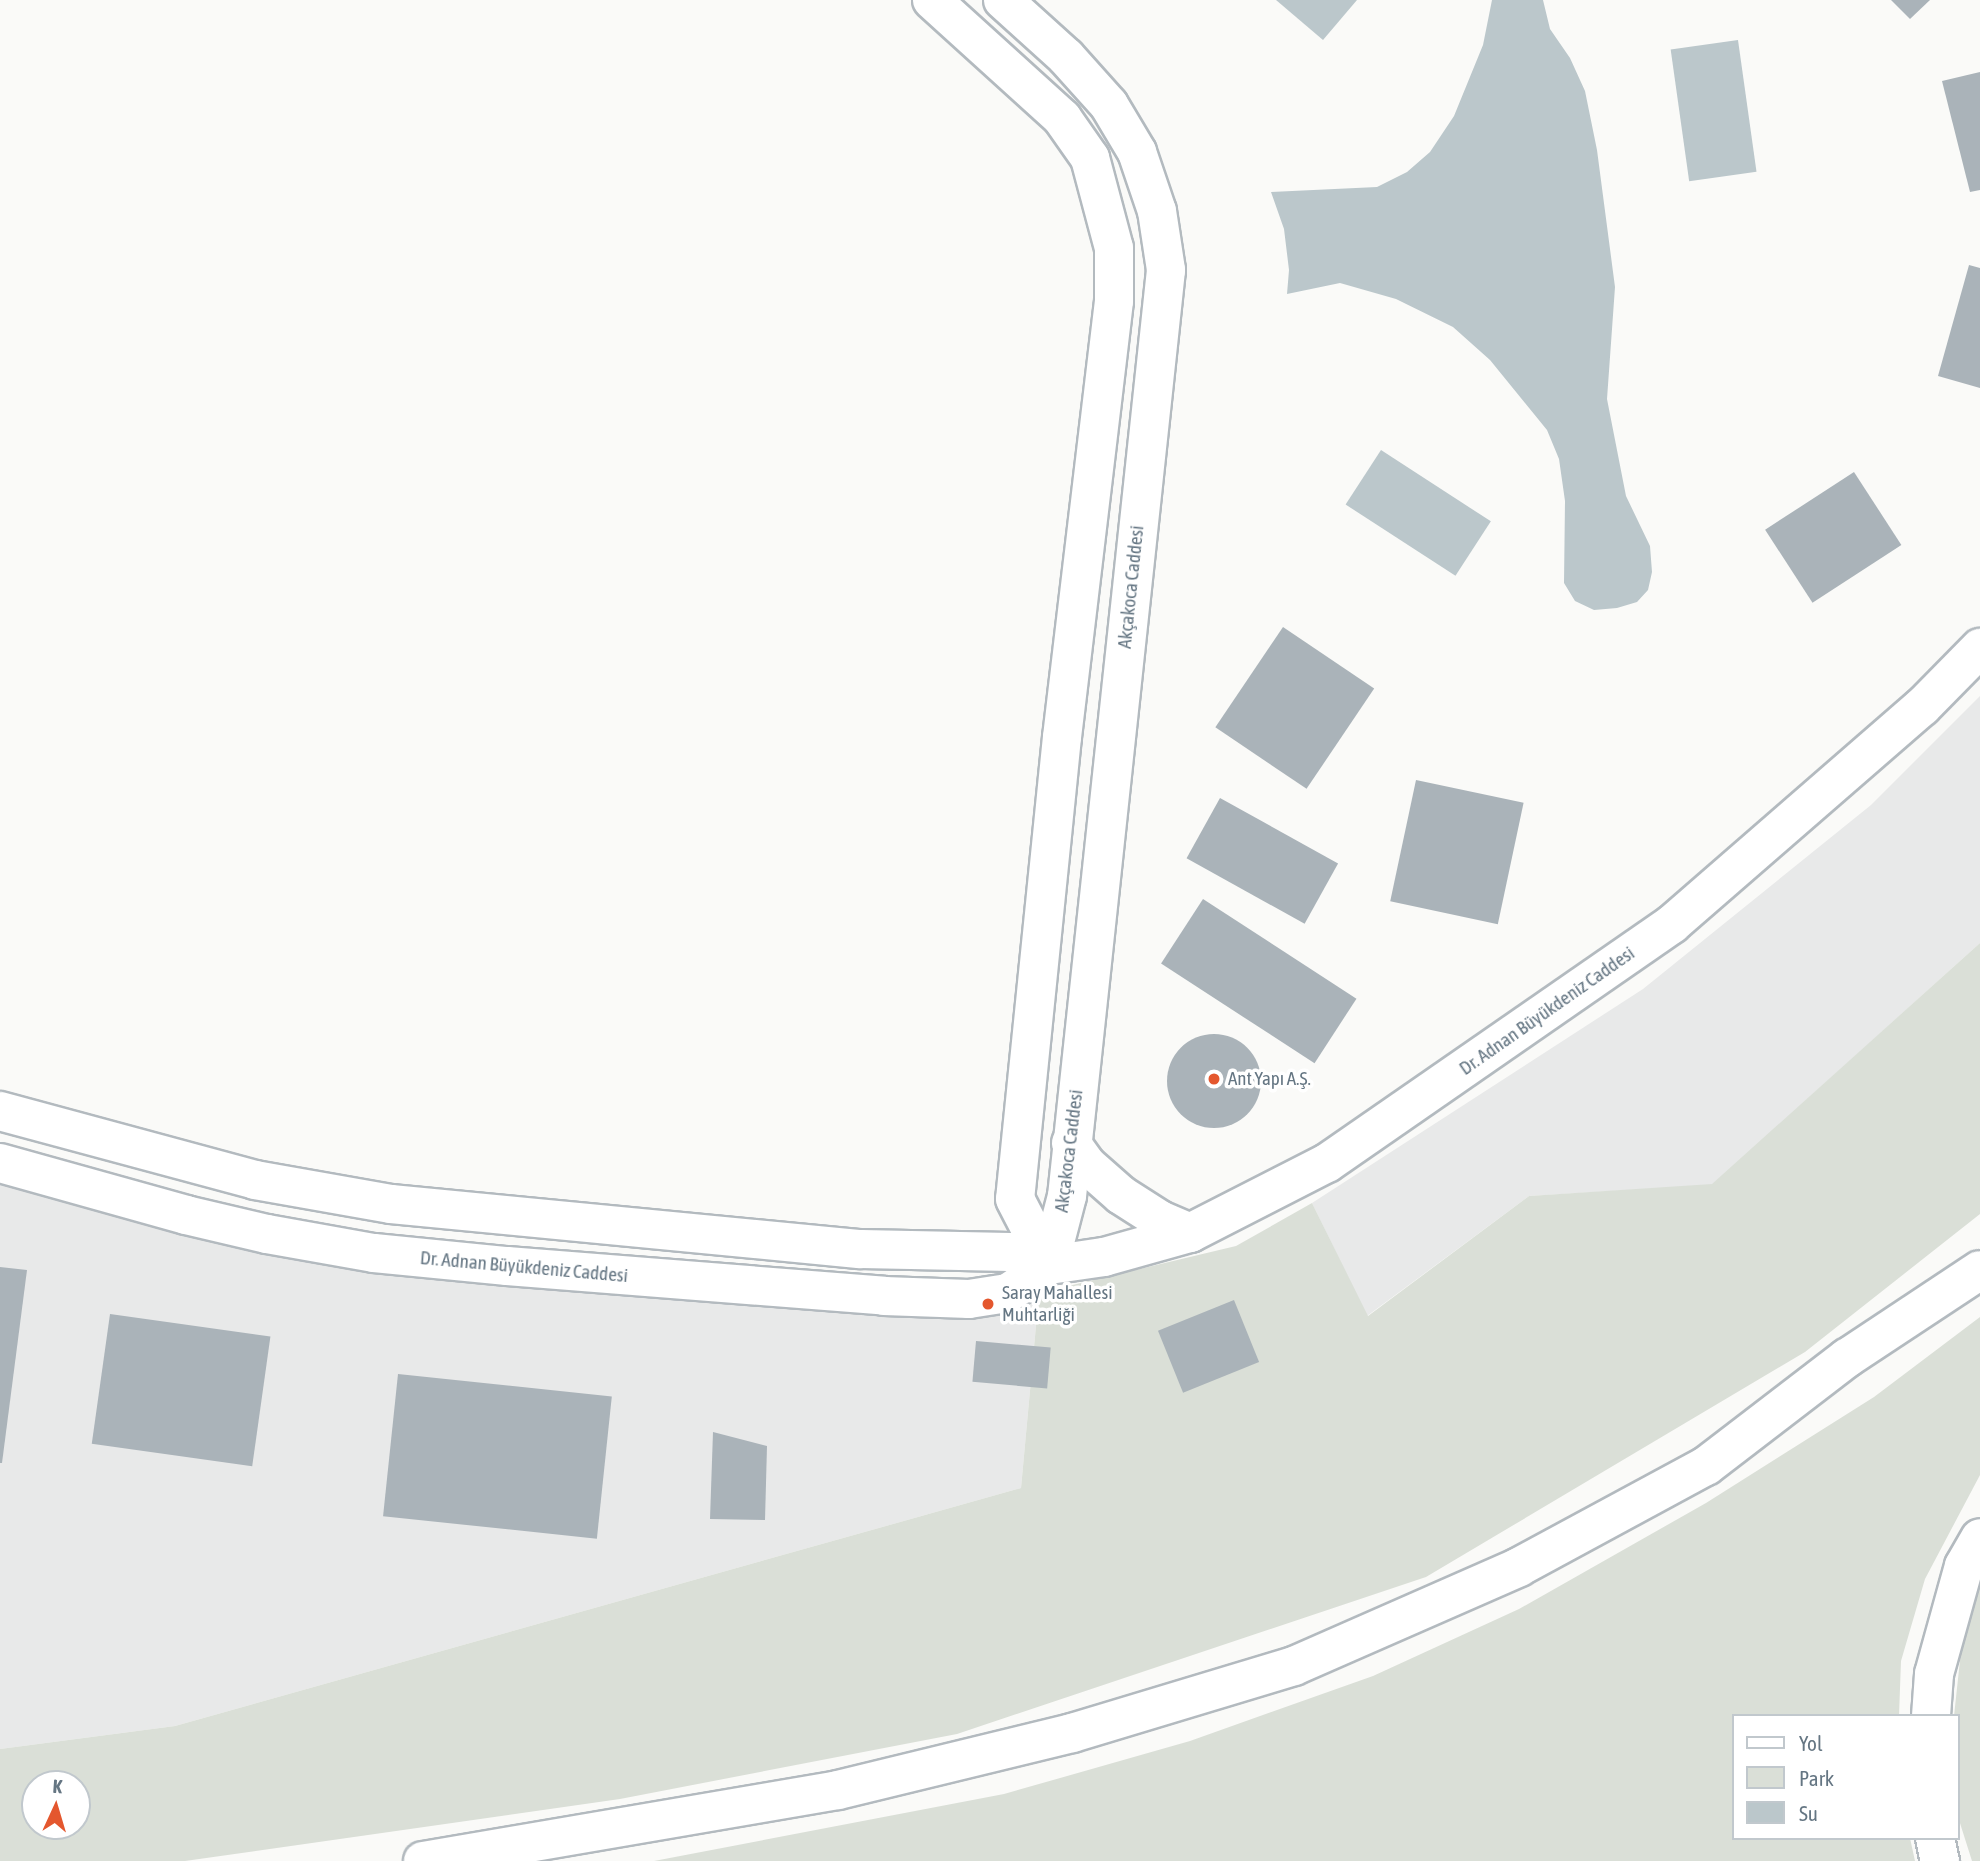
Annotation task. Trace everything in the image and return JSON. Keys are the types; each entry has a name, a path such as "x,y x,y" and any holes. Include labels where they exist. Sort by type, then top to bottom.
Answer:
{"main road":[{"name":"Akçakoca Caddesi","path":"932,0 1062,118 1090,158 1114,248 1114,301 1062,737 1015,1199 1049,1265"},
{"name":"Akçakoca Caddesi","path":"1003,0 1066,57 1110,105 1138,152 1157,211 1166,270 1070,1143 1067,1196 1049,1265"},
{"name":"Dr. Adnan Büyükdeniz Caddesi","path":"0,1111 255,1180 391,1204 861,1249 1010,1251 1049,1265 1104,1258 1190,1233 1327,1163 1672,924 1922,707 1980,648"},
{"path":"1070,1143 1087,1165 1121,1195 1160,1220 1190,1233"},
{"name":"Dr. Adnan Büyükdeniz Caddesi","path":"0,1163 186,1216 267,1234 374,1253 494,1265 884,1296 969,1299 1008,1293 1049,1265"},
{"path":"423,1861 838,1790 1072,1733 1294,1667 1519,1567 1706,1466 1847,1358 1980,1270"},
{"path":"1931,1714 1934,1674 1964,1566 1980,1538"},
{"path":"1935,1840 1940,1861"}],"shaded area":[{"path":"1980,696 1980,943 1712,1185 1529,1196 1367,1316 1312,1203 1643,989 1871,805"},
{"path":"0,1159 238,1229 1039,1293 1021,1488 175,1726 0,1749"}],"green space":[{"path":"1980,943 1980,1214 1805,1352 1426,1577 957,1734 620,1799 185,1861 0,1861 0,1749 175,1726 1021,1488 1039,1293 1236,1246 1312,1203 1368,1316 1529,1196 1712,1184"},
{"path":"1980,1317 1980,1475 1925,1579 1901,1661 1899,1714 1731,1714 1731,1840 1910,1840 1915,1861 654,1861 1004,1794 1190,1741 1373,1676 1519,1609 1706,1503 1874,1397"},
{"path":"1980,1587 1980,1861 1972,1861 1959,1820 1959,1714 1954,1714 1964,1623"}],"water":[{"path":"1276,0 1357,0 1323,40"},
{"path":"1492,0 1543,0 1550,29 1570,58 1585,91 1597,150 1615,287 1607,399 1626,496 1650,546 1652,572 1648,590 1637,602 1617,608 1594,610 1575,601 1564,583 1565,501 1559,459 1547,430 1490,360 1453,327 1396,299 1340,283 1287,294 1289,270 1284,229 1271,192 1377,187 1407,172 1430,152 1454,116 1483,45"},
{"path":"1738,40 1757,172 1689,181 1671,49"},
{"path":"1381,450 1491,521 1455,576 1346,505"}],"building":[{"path":"1891,0 1930,0 1910,19"},
{"path":"1980,72 1980,190 1970,192 1942,81"},
{"path":"1969,265 1980,268 1980,388 1938,376"},
{"path":"1854,472 1901,545 1812,603 1765,530"},
{"path":"1283,627 1374,689 1307,789 1215,727"},
{"path":"1416,780 1524,803 1498,924 1390,901"},
{"path":"1220,798 1338,863 1305,924 1187,858"},
{"path":"1203,899 1356,999 1315,1063 1161,964"},
{"name":"Ant Yapı A.Ş.","path":"1214,1034 1232,1037 1247,1048 1258,1063 1261,1081 1258,1099 1247,1114 1232,1125 1214,1128 1196,1125 1181,1114 1170,1099 1167,1081 1170,1063 1181,1048 1196,1037"},
{"path":"0,1267 27,1270 2,1463 0,1463"},
{"path":"1234,1300 1259,1362 1183,1393 1158,1331"},
{"path":"110,1314 270,1337 252,1466 92,1444"},
{"path":"976,1341 1051,1348 1047,1388 972,1382"},
{"path":"398,1374 612,1396 597,1539 383,1516"},
{"path":"713,1432 767,1446 765,1520 710,1519"}],"place":[{"name":"Ant Yapı A.Ş.","path":"1214,1079"},
{"name":"Saray Mahallesi Muhtarliği","path":"988,1304"}]}
